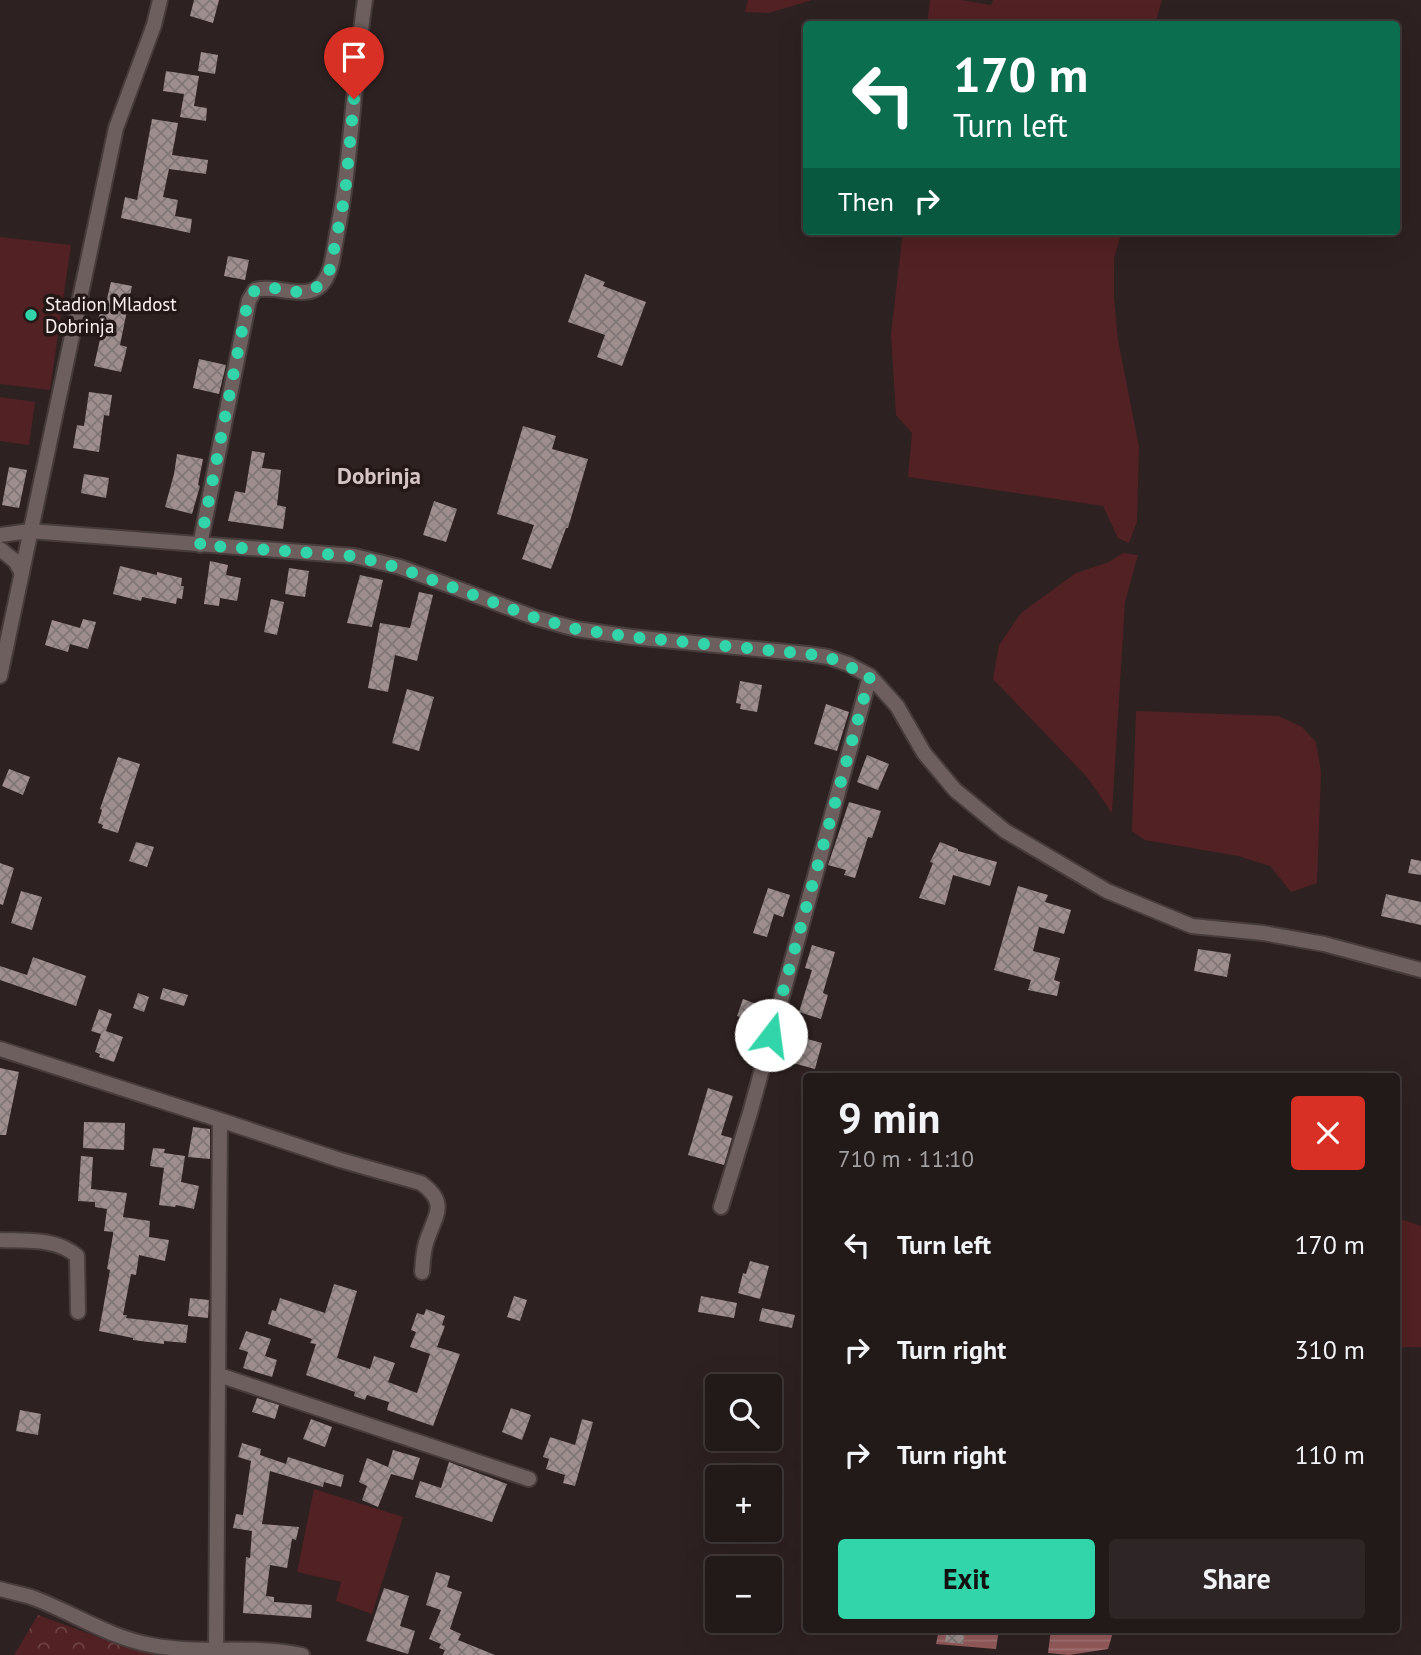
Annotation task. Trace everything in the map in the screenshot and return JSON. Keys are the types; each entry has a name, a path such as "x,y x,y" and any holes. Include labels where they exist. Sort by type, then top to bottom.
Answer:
{"street":[{"path":"0,676 116,128 154,25 160,0"},
{"path":"200,545 248,300 255,290 266,286 300,292 311,291 321,286 330,269 345,195 365,0"},
{"path":"0,534 30,531 354,556 400,568 536,618 576,629 818,655 848,664 870,676 897,706 924,753 955,790 1005,831 1107,891 1192,926 1263,933 1324,944 1421,970"},
{"path":"0,550 15,561 22,573"},
{"path":"721,1207 750,1113 870,676"},
{"path":"0,1049 340,1160 421,1183 431,1191 439,1205 425,1244 422,1272"},
{"path":"216,1649 220,1120"},
{"path":"0,1240 55,1244 67,1247 77,1256 78,1312"},
{"path":"219,1375 529,1479"},
{"path":"0,1589 31,1597 102,1630 150,1645 190,1650 216,1649 302,1655"}],"green space":[{"path":"748,0 812,0 769,13 745,12"},
{"path":"930,0 961,0 991,5 993,0 1162,0 1156,21 927,21"},
{"path":"903,235 1121,235 1114,258 1114,298 1118,340 1139,447 1137,522 1129,543 1118,538 1103,506 908,477 912,433 896,415 891,334"},
{"name":"Stadion Mladost Dobrinja","path":"0,237 71,245 50,390 0,384"},
{"path":"0,397 35,402 29,445 0,441"},
{"path":"1123,553 1138,555 1125,602 1112,813 1087,777 993,679 999,645 1021,613 1076,573 1109,562"},
{"path":"1136,711 1279,716 1302,727 1316,742 1321,772 1317,883 1291,892 1270,866 1238,856 1145,840 1132,831"},
{"path":"1400,1219 1421,1226 1421,1347 1400,1347"},
{"path":"314,1489 403,1517 372,1614 336,1601 341,1582 297,1572"},
{"path":"38,1615 122,1646 165,1655 14,1655"}],"shaded area":[{"path":"938,1633 998,1633 996,1649 936,1644"},
{"path":"1050,1633 1113,1633 1108,1649 1069,1655 1048,1653"}],"building":[{"path":"194,0 219,0 213,23 190,16"},
{"path":"201,52 218,55 215,74 198,71"},
{"path":"166,71 199,76 194,106 207,108 206,121 180,117 184,94 163,91"},
{"path":"152,119 178,123 172,155 208,160 206,174 169,169 163,197 178,200 175,216 192,219 190,233 121,218 125,197 137,200"},
{"path":"228,256 249,260 245,280 224,276"},
{"path":"585,274 605,282 603,286 646,302 622,366 597,357 605,335 568,322"},
{"path":"111,282 132,286 120,345 127,347 121,372 94,366 104,322 98,321"},
{"path":"199,359 226,365 219,394 193,388"},
{"path":"89,392 112,395 109,416 104,415 99,452 73,448 77,425 84,426"},
{"path":"523,426 556,436 552,449 588,459 568,528 551,569 522,559 534,525 497,514"},
{"path":"252,451 265,453 262,468 281,470 277,505 286,507 283,529 228,521 235,491 245,493"},
{"path":"177,454 203,459 200,486 192,514 165,507"},
{"path":"9,467 27,470 19,508 2,505"},
{"path":"84,474 109,478 106,498 81,493"},
{"path":"434,501 457,509 446,542 423,535"},
{"path":"210,561 228,565 226,575 241,578 237,601 220,598 219,606 204,604"},
{"path":"120,566 182,578 182,599 177,598 176,604 142,597 141,601 113,594"},
{"path":"289,568 309,571 305,597 285,594"},
{"path":"360,575 383,580 372,627 347,623"},
{"path":"419,592 433,595 417,661 395,655 388,692 368,688 380,623 410,628"},
{"path":"271,599 284,602 277,635 264,632"},
{"path":"83,619 96,622 88,649 70,644 68,652 45,645 52,620 80,628"},
{"path":"740,681 762,685 757,712 740,709 741,704 736,703"},
{"path":"407,689 434,697 419,751 392,743"},
{"path":"826,704 849,712 837,751 814,744"},
{"path":"867,755 889,764 878,790 857,782"},
{"path":"118,757 140,764 118,833 102,828 103,825 98,823 102,810 100,809"},
{"path":"9,769 30,777 23,795 2,786"},
{"path":"849,802 881,811 872,838 868,837 855,878 844,875 846,870 828,865"},
{"path":"136,842 154,847 147,867 129,861"},
{"path":"940,842 958,851 997,862 990,886 953,875 945,905 919,898 933,863 930,862"},
{"path":"1411,859 1421,861 1421,875 1408,873"},
{"path":"0,863 14,868 3,905 0,904"},
{"path":"1018,886 1048,895 1045,902 1071,910 1064,934 1039,927 1033,951 1060,958 1054,980 1060,982 1057,996 1028,990 1031,980 994,970"},
{"path":"768,888 790,895 783,917 774,914 767,937 753,933"},
{"path":"21,891 42,897 32,930 11,923"},
{"path":"1386,894 1421,902 1421,925 1381,916"},
{"path":"812,945 835,952 823,993 828,995 821,1019 799,1012 812,970 805,968"},
{"path":"1198,949 1231,954 1227,977 1194,971"},
{"path":"33,957 86,976 76,1006 0,980 0,966 27,975"},
{"path":"163,988 188,995 184,1006 160,999"},
{"path":"138,993 149,997 144,1012 133,1008"},
{"path":"743,999 762,1006 756,1022 737,1016"},
{"path":"99,1009 112,1014 106,1031 123,1037 114,1062 99,1057 100,1054 95,1052 101,1034 91,1031"},
{"path":"789,1034 822,1043 815,1069 782,1060"},
{"path":"0,1068 19,1072 6,1135 0,1135"},
{"path":"708,1088 733,1096 721,1135 732,1138 724,1165 688,1155"},
{"path":"84,1122 125,1123 124,1150 83,1148"},
{"path":"193,1127 210,1129 210,1159 188,1157"},
{"path":"153,1148 165,1149 164,1153 185,1156 181,1182 199,1186 194,1209 159,1205 164,1168 150,1166"},
{"path":"81,1156 93,1157 91,1189 127,1193 123,1217 150,1221 149,1237 169,1240 165,1261 139,1255 136,1275 131,1274 123,1315 127,1315 126,1318 188,1325 186,1343 164,1341 164,1344 133,1340 99,1331 110,1270 107,1269 113,1232 104,1231 107,1209 95,1207 95,1202 78,1201"},
{"path":"750,1261 769,1266 760,1299 738,1293 743,1273 746,1274"},
{"path":"334,1284 357,1291 337,1358 370,1369 374,1356 395,1363 388,1382 417,1393 430,1354 410,1347 416,1332 411,1330 417,1313 424,1315 426,1309 445,1316 442,1325 445,1326 437,1347 460,1354 433,1426 387,1410 389,1402 367,1395 365,1400 354,1396 355,1392 306,1375 316,1344 310,1343 312,1339 268,1324 272,1310 276,1311 280,1298 325,1313"},
{"path":"514,1296 527,1300 520,1321 507,1317"},
{"path":"701,1296 737,1303 734,1318 698,1312"},
{"path":"190,1298 209,1300 208,1318 188,1316"},
{"path":"762,1308 795,1315 792,1328 759,1321"},
{"path":"246,1331 271,1339 265,1356 277,1360 272,1377 243,1368 248,1352 239,1349"},
{"path":"257,1398 279,1405 275,1419 252,1412"},
{"path":"511,1408 531,1415 522,1440 502,1432"},
{"path":"20,1410 41,1414 38,1435 16,1431"},
{"path":"311,1419 332,1427 325,1447 303,1439"},
{"path":"582,1419 593,1422 575,1486 563,1483 565,1475 546,1469 549,1459 543,1457 550,1437 575,1445"},
{"path":"242,1443 261,1449 260,1455 286,1464 288,1457 344,1475 341,1487 324,1482 323,1487 270,1471 262,1524 299,1527 296,1540 292,1539 287,1568 270,1565 266,1596 274,1597 274,1602 312,1605 311,1618 243,1613 246,1557 250,1558 252,1531 233,1528 236,1514 243,1515 251,1461 238,1457"},
{"path":"393,1450 420,1458 413,1480 391,1474 378,1507 362,1500 367,1486 359,1482 367,1458 388,1467"},
{"path":"449,1462 507,1484 492,1522 415,1497 420,1481 441,1488"},
{"path":"436,1572 450,1576 447,1587 462,1592 450,1629 461,1634 458,1640 495,1655 443,1655 445,1650 439,1648 441,1644 429,1639 441,1610 426,1605"},
{"path":"384,1588 409,1596 400,1626 415,1631 408,1654 366,1641"},
{"path":"946,1633 965,1633 963,1644 945,1642"}],"place":[{"name":"Stadion Mladost Dobrinja","path":"31,315"}],"district":[{"name":"Dobrinja","path":"379,476"}],"route":[{"path":"354,99 345,195 330,269 321,286 311,291 300,292 266,286 255,290 248,300 200,545 354,556 400,568 536,618 576,629 828,657 870,676 771,1035"}]}
